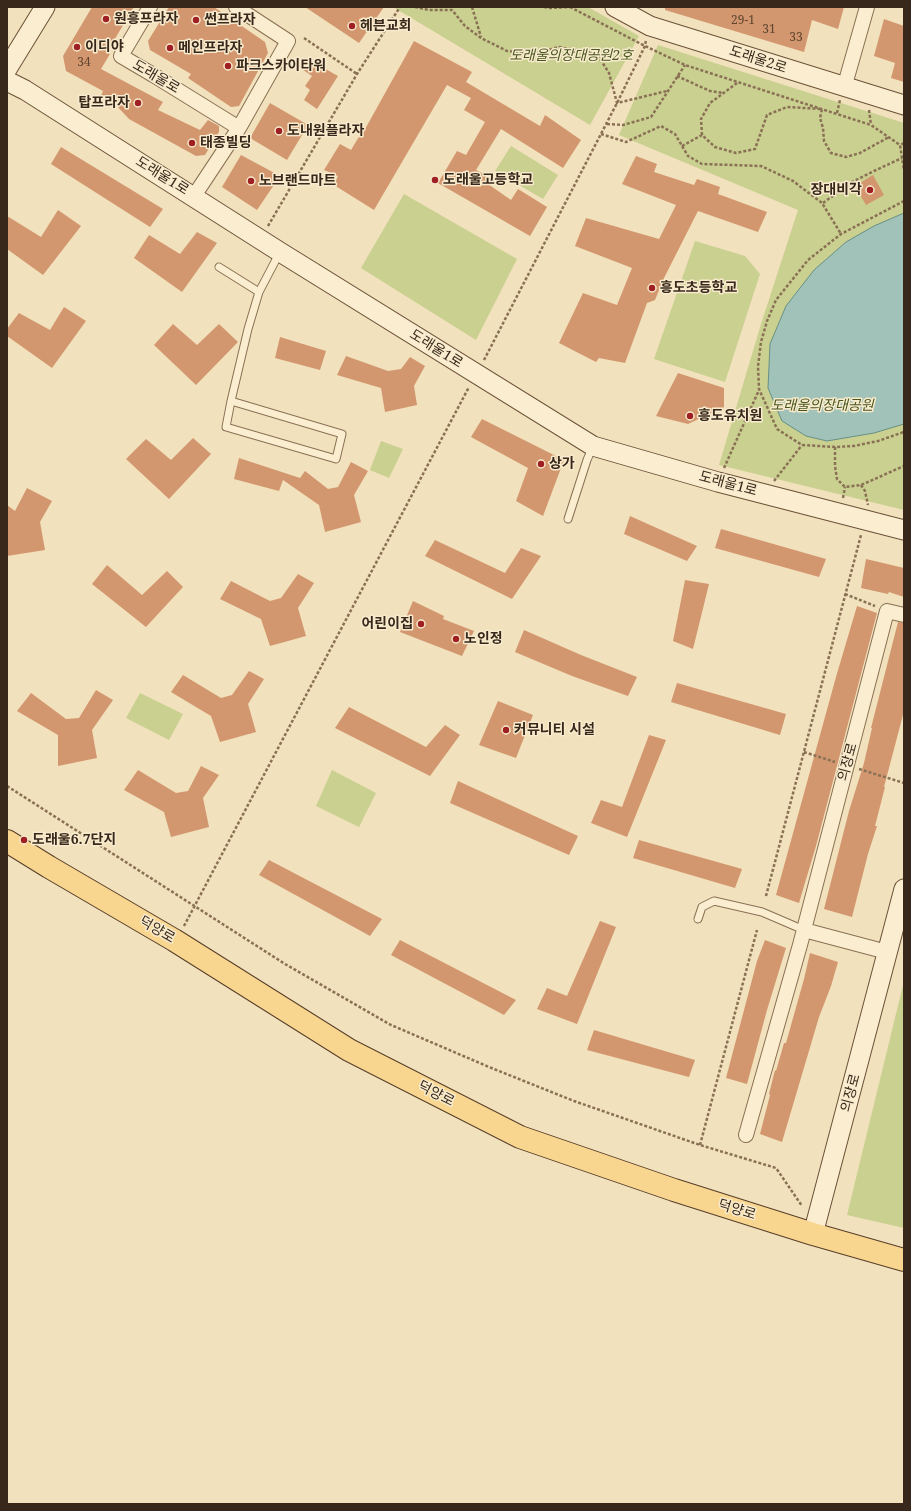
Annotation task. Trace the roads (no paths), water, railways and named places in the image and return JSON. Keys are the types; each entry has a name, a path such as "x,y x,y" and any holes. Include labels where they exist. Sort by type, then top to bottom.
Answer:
{"main road":[{"name":"덕양로","path":"7,841 50,868 174,940 349,1050 520,1137 674,1190 813,1234 904,1260"}],"street":[{"path":"7,69 45,7"},
{"name":"도래울로","path":"150,7 121,56 239,128"},
{"path":"194,196 239,128 288,41 236,7"},
{"name":"도래울2로","path":"615,7 650,26 842,94 904,106"},
{"path":"842,94 867,7"},
{"name":"도래울1로","path":"7,81 25,90 280,252 593,446 718,482 904,530"},
{"name":"의장로","path":"746,1135 804,930 887,611 904,615"},
{"name":"의장로","path":"813,1234 904,889"},
{"path":"804,930 887,952"}],"lane":[{"path":"231,401 342,434 336,459 226,427 231,401 248,329 259,292 280,252"},
{"path":"219,267 259,292"},
{"path":"568,519 593,446"},
{"path":"698,918 702,907 714,901 762,912 804,930"}],"water":[{"path":"904,213 904,424 874,433 827,441 806,436 782,421 768,388 770,344 786,306 814,270 846,242 874,226"}],"place":[{"name":"원흥프라자","path":"106,19"},
{"name":"썬프라자","path":"196,20"},
{"name":"헤븐교회","path":"352,26"},
{"name":"이디야","path":"77,47"},
{"name":"메인프라자","path":"170,48"},
{"name":"파크스카이타워","path":"228,66"},
{"name":"탑프라자","path":"138,103"},
{"name":"도내원플라자","path":"279,131"},
{"name":"태종빌딩","path":"192,143"},
{"name":"도래울고등학교","path":"435,180"},
{"name":"노브랜드마트","path":"251,181"},
{"name":"장대비각","path":"870,190"},
{"name":"흥도초등학교","path":"652,288"},
{"name":"흥도유치원","path":"690,416"},
{"name":"상가","path":"541,464"},
{"name":"어린이집","path":"421,624"},
{"name":"노인정","path":"456,639"},
{"name":"커뮤니티 시설","path":"506,730"},
{"name":"도래울6.7단지","path":"24,840"}],"park label":[{"name":"도래울의장대공원2호","path":"571,56"},
{"name":"도래울의장대공원","path":"822,406"}]}
